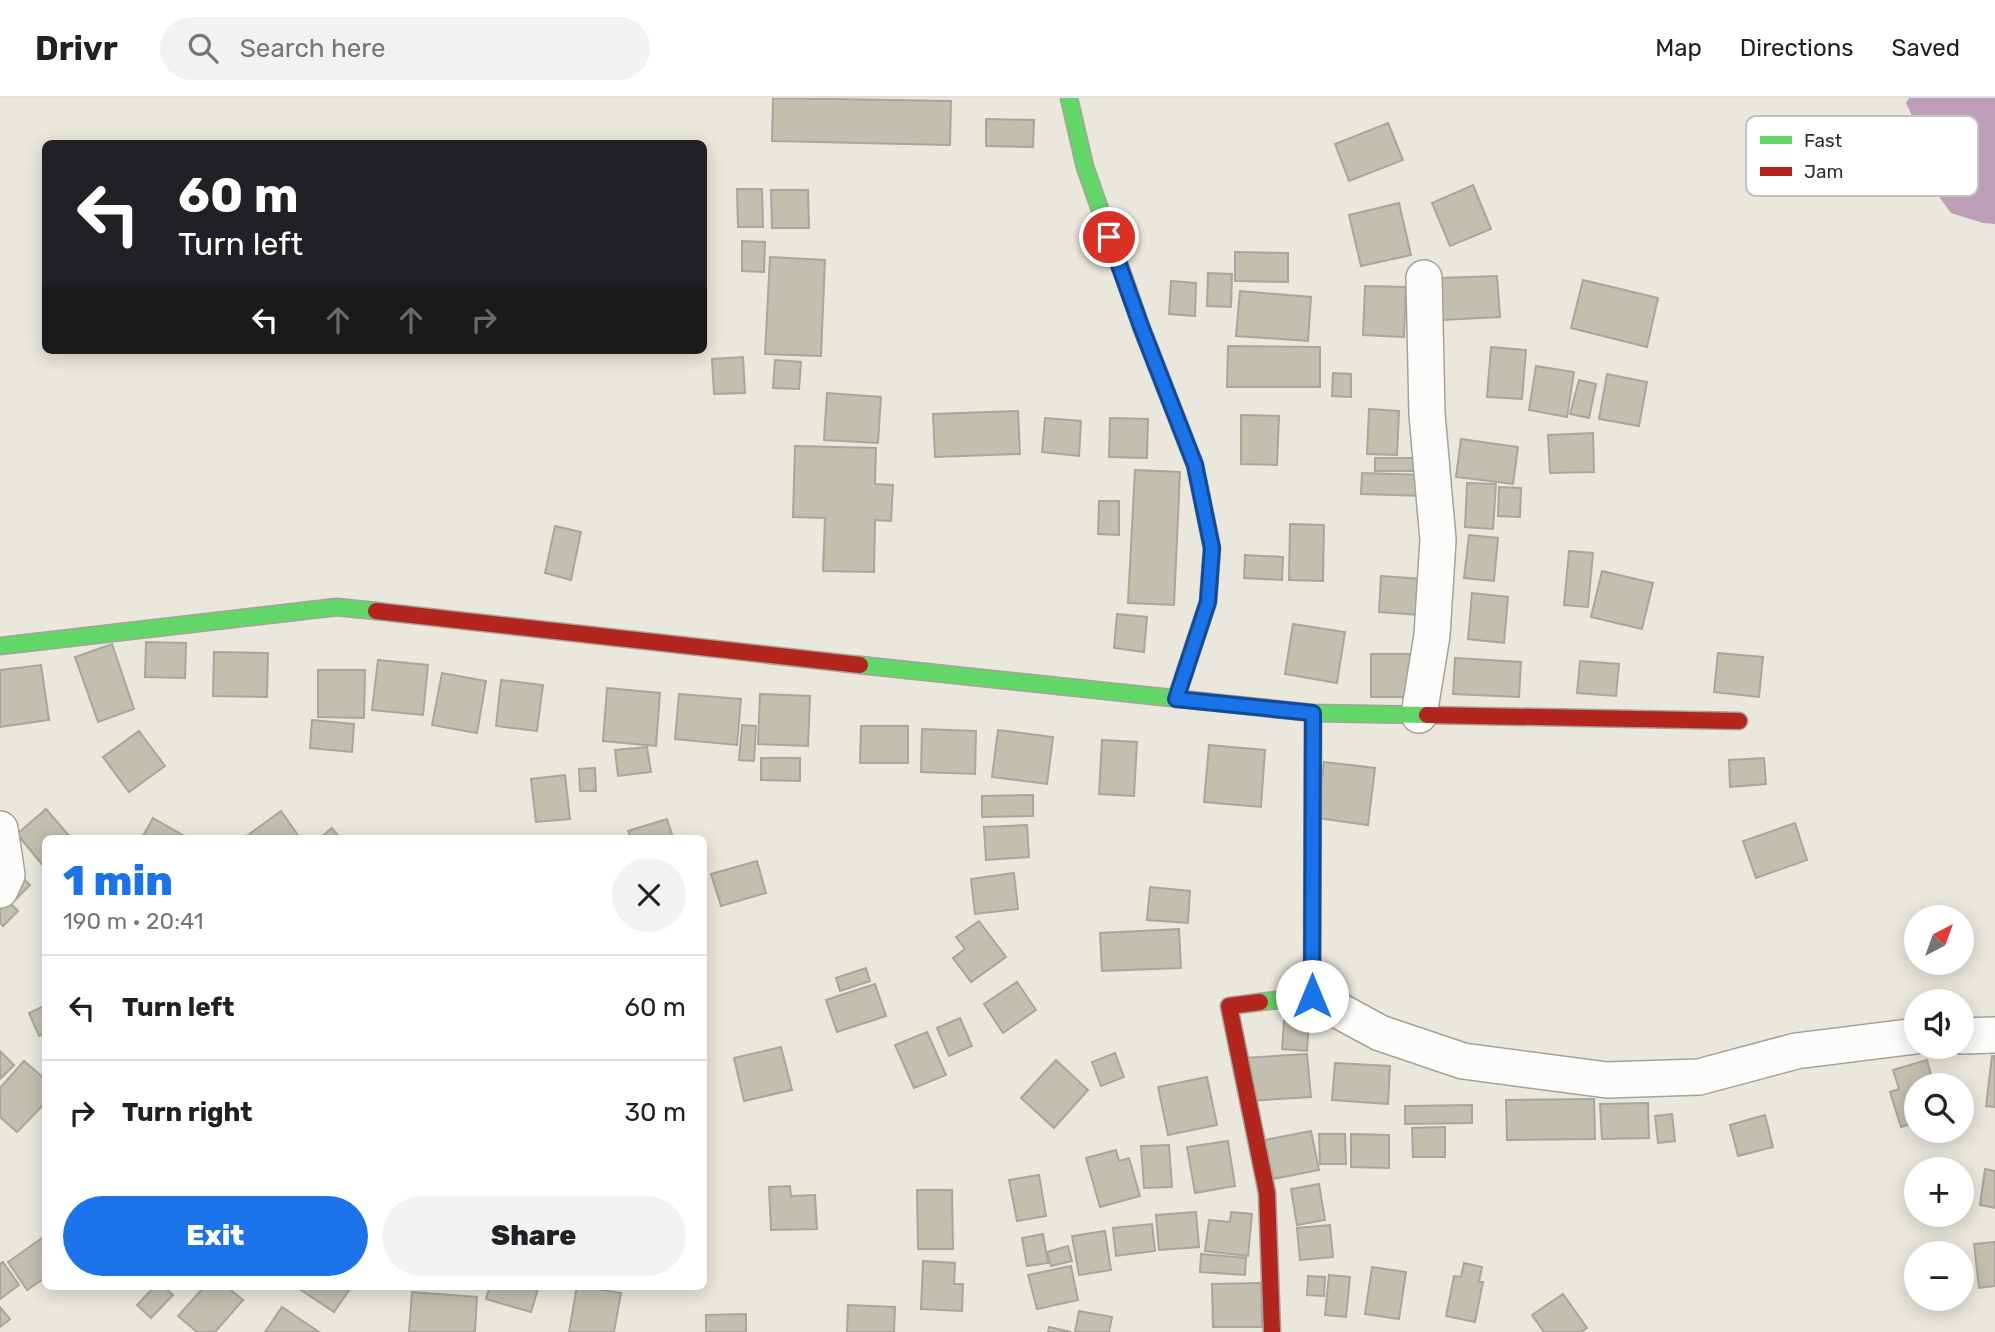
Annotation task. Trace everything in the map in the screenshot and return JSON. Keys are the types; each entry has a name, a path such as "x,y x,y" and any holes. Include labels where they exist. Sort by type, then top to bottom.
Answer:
{"street":[{"path":"1069,98 1085,167 1142,329 1195,465 1212,548 1208,602 1176,699"},
{"path":"1419,715 1432,635 1438,540 1427,414 1424,278"},
{"path":"0,646 337,607 1313,713 1739,721"},
{"path":"1312,996 1313,713"},
{"path":"0,829 7,875 0,890"},
{"path":"1272,1332 1268,1193 1228,1006 1312,996 1380,1033 1463,1061 1607,1080 1699,1077 1796,1051 1904,1038"},
{"path":"1974,1035 1995,1035"}],"shaded area":[{"path":"1909,98 1995,98 1995,224 1951,213 1938,196 1978,196 1978,116 1912,116 1906,103"}],"building":[{"path":"773,98 951,101 950,145 772,141"},
{"path":"986,119 1034,120 1033,147 986,146"},
{"path":"1388,123 1403,160 1349,181 1335,144"},
{"path":"1473,185 1491,229 1450,246 1432,203"},
{"path":"737,189 762,189 763,227 738,227"},
{"path":"771,190 808,190 809,228 772,228"},
{"path":"1399,203 1411,255 1361,266 1349,215"},
{"path":"742,241 765,242 764,272 742,271"},
{"path":"1235,252 1288,253 1288,282 1235,281"},
{"path":"770,257 825,260 821,356 765,354"},
{"path":"1208,273 1232,274 1231,307 1207,306"},
{"path":"1497,276 1500,317 1442,320 1439,278"},
{"path":"1583,280 1658,298 1647,347 1571,328"},
{"path":"1171,281 1196,283 1195,316 1169,314"},
{"path":"1365,286 1406,287 1404,337 1363,335"},
{"path":"1240,291 1311,297 1308,341 1236,336"},
{"path":"1228,346 1320,347 1320,387 1227,387"},
{"path":"1491,347 1526,350 1522,399 1487,397"},
{"path":"743,357 745,393 714,394 712,359"},
{"path":"775,360 801,362 799,389 773,388"},
{"path":"1536,366 1574,372 1567,417 1529,410"},
{"path":"1333,373 1351,374 1351,397 1332,396"},
{"path":"1607,374 1647,382 1639,426 1599,419"},
{"path":"1579,380 1596,384 1589,418 1570,414"},
{"path":"827,393 881,397 878,443 824,440"},
{"path":"1369,409 1399,411 1397,455 1367,454"},
{"path":"1018,411 1020,454 935,457 933,414"},
{"path":"1241,415 1279,416 1277,465 1241,464"},
{"path":"1045,418 1081,421 1079,456 1042,452"},
{"path":"1110,418 1148,419 1147,458 1109,457"},
{"path":"1593,433 1594,472 1550,473 1548,435"},
{"path":"1461,439 1518,447 1513,484 1456,477"},
{"path":"795,446 876,448 875,484 893,485 891,521 875,520 874,572 823,571 825,518 793,517"},
{"path":"1375,458 1422,458 1422,471 1375,471"},
{"path":"1135,470 1180,472 1174,605 1128,603"},
{"path":"1362,473 1426,475 1425,496 1361,494"},
{"path":"1467,483 1496,484 1493,529 1465,527"},
{"path":"1499,487 1521,488 1520,517 1498,516"},
{"path":"1099,501 1119,501 1119,535 1098,534"},
{"path":"1290,524 1324,525 1323,581 1289,580"},
{"path":"555,526 581,532 571,580 545,573"},
{"path":"1469,535 1498,538 1494,581 1464,578"},
{"path":"1569,551 1593,553 1588,607 1564,605"},
{"path":"1245,555 1283,557 1282,580 1244,578"},
{"path":"1602,571 1653,583 1642,629 1591,617"},
{"path":"1381,576 1423,579 1420,615 1379,612"},
{"path":"1472,593 1508,597 1504,643 1468,639"},
{"path":"1117,614 1147,617 1144,652 1114,648"},
{"path":"1293,624 1345,632 1337,683 1285,674"},
{"path":"146,642 186,643 185,678 145,677"},
{"path":"112,644 134,709 98,722 75,657"},
{"path":"214,652 268,653 267,697 213,696"},
{"path":"1718,653 1763,657 1759,697 1714,692"},
{"path":"1371,654 1420,654 1420,697 1371,697"},
{"path":"1455,658 1521,662 1519,697 1453,694"},
{"path":"378,660 428,665 423,715 372,710"},
{"path":"1580,661 1619,664 1616,696 1577,693"},
{"path":"41,665 49,720 0,727 0,670"},
{"path":"318,670 365,670 364,718 318,717"},
{"path":"442,673 486,681 477,733 432,725"},
{"path":"501,680 543,685 537,731 496,726"},
{"path":"607,688 660,693 656,746 603,741"},
{"path":"679,694 741,699 737,745 675,739"},
{"path":"760,694 810,696 808,746 758,744"},
{"path":"312,720 354,724 352,752 310,748"},
{"path":"742,725 756,726 754,761 739,760"},
{"path":"861,726 908,726 908,763 860,763"},
{"path":"922,729 976,731 975,774 921,772"},
{"path":"998,730 1053,737 1047,784 992,777"},
{"path":"139,731 165,766 129,792 103,757"},
{"path":"1102,740 1137,742 1134,796 1099,794"},
{"path":"1209,745 1265,750 1261,807 1204,802"},
{"path":"647,747 651,772 618,776 615,750"},
{"path":"761,758 800,758 800,781 761,780"},
{"path":"1764,758 1766,784 1730,787 1729,760"},
{"path":"1324,762 1375,768 1368,825 1317,818"},
{"path":"595,768 596,791 580,791 579,769"},
{"path":"565,775 570,819 536,822 531,779"},
{"path":"1033,795 1033,816 982,817 982,796"},
{"path":"46,809 68,835 42,835 42,864 17,834"},
{"path":"281,811 298,835 248,835"},
{"path":"153,818 183,835 144,835"},
{"path":"667,819 672,835 630,835 628,831"},
{"path":"1795,823 1807,860 1756,878 1743,841"},
{"path":"1027,825 1029,857 986,860 984,827"},
{"path":"332,828 338,835 324,835"},
{"path":"757,861 766,893 721,906 711,874"},
{"path":"1014,873 1018,909 975,914 971,879"},
{"path":"19,874 30,885 15,900 4,888"},
{"path":"1150,887 1190,891 1188,923 1147,920"},
{"path":"5,898 18,911 3,926 0,923 0,903"},
{"path":"979,921 1006,957 971,982 953,958 965,949 956,937"},
{"path":"1179,929 1181,968 1102,971 1100,933"},
{"path":"866,968 870,981 840,991 836,978"},
{"path":"1017,982 1036,1010 1003,1033 984,1004"},
{"path":"875,984 886,1016 837,1032 826,1000"},
{"path":"42,1007 42,1035 39,1036 29,1013"},
{"path":"960,1018 972,1046 949,1056 937,1028"},
{"path":"1284,1021 1309,1022 1307,1051 1282,1049"},
{"path":"927,1032 946,1075 914,1088 895,1045"},
{"path":"781,1047 792,1090 744,1101 734,1058"},
{"path":"0,1051 14,1065 0,1079"},
{"path":"1115,1053 1124,1077 1101,1086 1092,1062"},
{"path":"1307,1054 1311,1097 1248,1101 1244,1058"},
{"path":"1992,1056 1995,1056 1995,1107 1986,1106"},
{"path":"1056,1060 1088,1090 1054,1128 1021,1098"},
{"path":"1927,1060 1930,1073 1904,1073 1904,1126 1901,1127 1890,1092 1899,1089 1893,1070"},
{"path":"24,1061 42,1077 42,1106 17,1132 0,1117 0,1088"},
{"path":"1335,1063 1390,1066 1388,1104 1332,1100"},
{"path":"1207,1077 1217,1125 1168,1135 1158,1087"},
{"path":"1594,1099 1595,1139 1507,1140 1506,1100"},
{"path":"1648,1103 1649,1138 1602,1139 1600,1104"},
{"path":"1472,1105 1472,1123 1405,1124 1405,1106"},
{"path":"1672,1114 1675,1141 1658,1143 1655,1116"},
{"path":"1765,1115 1773,1147 1738,1156 1730,1125"},
{"path":"1445,1127 1445,1157 1413,1157 1412,1128"},
{"path":"1311,1131 1319,1170 1273,1179 1265,1140"},
{"path":"1319,1134 1345,1134 1346,1164 1320,1164"},
{"path":"1351,1134 1389,1135 1389,1168 1351,1167"},
{"path":"1228,1141 1235,1186 1195,1193 1187,1147"},
{"path":"1169,1145 1172,1187 1144,1188 1141,1146"},
{"path":"1116,1150 1119,1161 1129,1158 1140,1196 1100,1207 1086,1158"},
{"path":"1985,1169 1995,1171 1995,1208 1980,1205"},
{"path":"1039,1175 1046,1216 1017,1221 1009,1180"},
{"path":"1319,1184 1325,1220 1297,1225 1291,1189"},
{"path":"790,1186 791,1196 815,1195 817,1229 771,1230 769,1187"},
{"path":"917,1190 952,1190 953,1249 918,1249"},
{"path":"1196,1212 1199,1247 1159,1250 1156,1215"},
{"path":"1231,1212 1252,1214 1248,1256 1205,1251 1209,1220 1230,1222"},
{"path":"1152,1224 1155,1251 1116,1256 1113,1228"},
{"path":"1330,1225 1333,1257 1300,1260 1297,1228"},
{"path":"1105,1231 1111,1270 1079,1275 1072,1236"},
{"path":"1043,1234 1048,1263 1027,1266 1022,1238"},
{"path":"42,1238 42,1280 27,1290 8,1262"},
{"path":"1995,1242 1995,1286 1979,1288 1974,1244"},
{"path":"1068,1246 1072,1261 1051,1266 1047,1252"},
{"path":"1201,1254 1246,1258 1245,1275 1200,1272"},
{"path":"923,1261 955,1263 954,1284 963,1284 962,1311 921,1309"},
{"path":"3,1262 19,1285 0,1299 0,1264"},
{"path":"1464,1263 1482,1267 1479,1282 1483,1282 1475,1322 1446,1316 1454,1276 1461,1277"},
{"path":"1071,1266 1078,1300 1037,1309 1028,1275"},
{"path":"1372,1267 1406,1272 1399,1319 1365,1314"},
{"path":"1329,1275 1350,1277 1346,1317 1325,1315"},
{"path":"1308,1276 1325,1277 1324,1296 1307,1295"},
{"path":"1261,1283 1262,1327 1213,1327 1212,1284"},
{"path":"151,1290 167,1290 173,1295 151,1318 137,1305"},
{"path":"201,1290 231,1290 243,1300 215,1332 197,1332 178,1316"},
{"path":"301,1290 349,1290 334,1312"},
{"path":"489,1290 538,1290 531,1312 486,1299"},
{"path":"576,1290 621,1293 614,1332 569,1332"},
{"path":"412,1292 477,1297 475,1332 409,1332"},
{"path":"1563,1294 1587,1328 1581,1332 1544,1332 1532,1315"},
{"path":"848,1305 895,1307 894,1332 847,1332"},
{"path":"0,1307 10,1319 0,1327"},
{"path":"282,1307 319,1332 265,1332"},
{"path":"1079,1311 1112,1317 1109,1332 1075,1332"},
{"path":"746,1314 746,1332 706,1332 706,1315"},
{"path":"1049,1327 1071,1332 1048,1332"}],"traffic: fast":[{"path":"1069,98 1085,167 1142,329 1195,465 1212,548 1208,602 1176,699"},
{"path":"0,646 337,607 376,611"},
{"path":"860,665 1313,713 1427,715"},
{"path":"1260,1002 1312,996 1313,713"}],"traffic: jam":[{"path":"376,611 860,665"},
{"path":"1427,715 1739,721"},
{"path":"1260,1002 1229,1006 1267,1193 1272,1332"}],"route":[{"path":"1109,237 1195,465 1212,548 1208,602 1176,699 1313,713 1312,996"}]}
